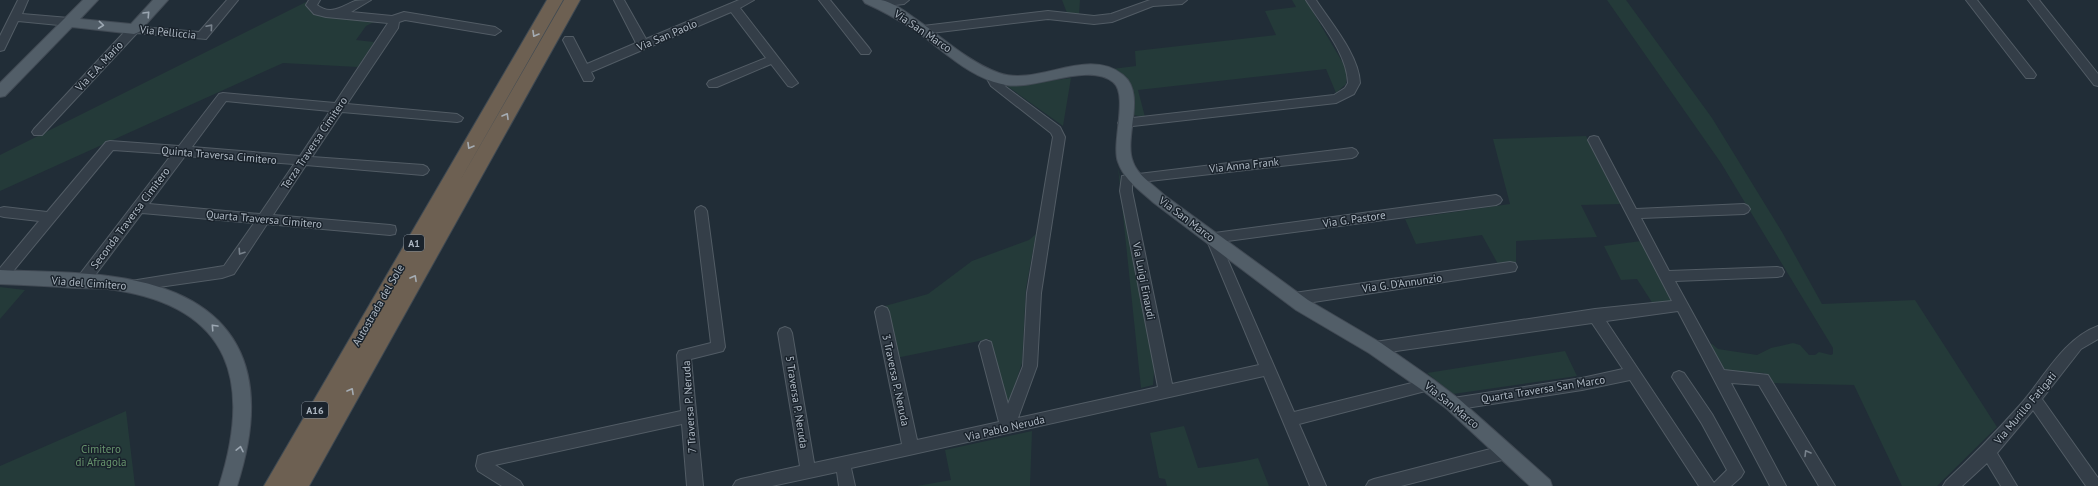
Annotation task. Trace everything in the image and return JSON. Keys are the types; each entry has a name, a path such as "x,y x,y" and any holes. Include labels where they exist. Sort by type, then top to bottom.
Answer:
{"highway":[{"name":"Autostrada del Sole","path":"275,486 361,334 555,0"},
{"name":"Autostrada del Sole","path":"297,486 572,0"},
{"name":"A16","path":"268,486 361,334"},
{"path":"304,486 337,416"}],"main road":[{"path":"0,92 91,0"},
{"name":"Via E.A. Mario","path":"134,29 161,0"},
{"name":"Via San Marco","path":"874,2 892,10 923,30 978,70 992,77 1025,81 1091,70 1111,73 1120,79 1126,91 1122,145 1125,162 1136,176 1159,198 1294,299 1375,348 1453,404 1543,486"},
{"path":"69,22 134,29"},
{"name":"Via del Cimitero","path":"0,277 114,283 131,286 176,300 195,310 214,327 226,343 235,360 243,389 245,412 242,436 236,463 228,486"}],"street":[{"path":"0,46 23,0"},
{"name":"Via Pelliccia","path":"134,29 202,36 233,0"},
{"path":"315,0 311,3 314,8 336,15 393,20 404,16 495,31"},
{"path":"336,15 366,0"},
{"path":"619,0 643,45"},
{"name":"Via San Paolo","path":"569,40 586,74 643,45 749,0"},
{"path":"824,0 865,50"},
{"path":"874,2 904,0"},
{"path":"923,30 1048,15 1094,20 1112,18 1152,3 1182,0"},
{"path":"1124,123 1336,98 1348,93 1354,84 1353,68 1311,0"},
{"path":"1971,0 2030,75"},
{"path":"2034,0 2098,82"},
{"path":"733,7 792,83"},
{"path":"15,17 69,22"},
{"name":"Terza Traversa Cimitero","path":"131,286 222,274 229,270 394,25 393,20"},
{"name":"Via E.A. Mario","path":"38,132 134,29"},
{"path":"713,84 774,59"},
{"path":"992,77 995,83 1002,90 1056,130 1058,136 1034,293 1030,366 1007,427"},
{"name":"Seconda Traversa Cimitero","path":"82,282 180,152 223,98 337,108"},
{"path":"337,108 457,118"},
{"path":"1594,140 1778,486"},
{"name":"Quinta Traversa Cimitero","path":"50,218 110,145 301,162 423,170"},
{"name":"Via Anna Frank","path":"1136,176 1352,153"},
{"name":"Via Luigi Einaudi","path":"1136,176 1126,179 1126,191 1166,392"},
{"name":"Via G. Pastore","path":"1212,238 1496,200"},
{"name":"Quarta Traversa Cimitero","path":"138,208 390,230"},
{"path":"1632,214 1744,209"},
{"name":"7 Traversa P. Neruda","path":"695,486 684,355 718,348 701,211"},
{"path":"4,212 50,218"},
{"path":"0,277 50,218"},
{"path":"1212,238 1291,419 1318,486"},
{"name":"Via G. D'Annunzio","path":"1294,299 1510,267"},
{"path":"1665,276 1777,272"},
{"path":"1375,348 1682,305"},
{"name":"3 Traversa P. Neruda","path":"882,312 911,449"},
{"path":"1595,316 1708,486"},
{"name":"Via Murillo Fatigati","path":"1951,486 1988,452 2034,399 2076,345 2098,332"},
{"name":"5 Traversa P. Neruda","path":"786,333 808,471"},
{"path":"986,346 1007,427"},
{"name":"Via Pablo Neruda","path":"748,485 1269,369"},
{"name":"Quarta Traversa San Marco","path":"1453,404 1582,384 1632,373"},
{"path":"1719,376 1763,379 1827,486"},
{"path":"1679,377 1707,420 1736,472 1720,486"},
{"path":"1291,419 1428,385"},
{"path":"2034,399 2095,486"},
{"path":"515,486 483,466 484,461 689,416"},
{"path":"1374,486 1506,452"},
{"path":"1988,452 2009,486"},
{"path":"843,464 847,486"}],"green space":[{"path":"1062,0 1080,0 1079,15 1067,13"},
{"path":"1292,0 1306,0 1347,70 1346,84 1336,93 1326,69 1138,90 1145,117 1133,115 1131,94 1128,83 1119,73 1112,69 1136,66 1135,51 1276,35 1265,11 1296,7"},
{"path":"1607,0 1626,0 1712,118 1782,232 1822,304 1915,300 1997,427 1937,486 1902,486 1854,385 1771,383 1764,373 1722,371 1707,343 1712,344 1718,349 1757,355 1771,348 1793,343 1800,345 1809,355 1815,355 1819,352 1831,355 1833,354 1833,348 1721,163"},
{"path":"306,2 310,8 374,22 366,26 356,40 374,42 358,67 283,63 0,191 0,155"},
{"path":"1071,78 1063,126 1007,86"},
{"path":"1586,136 1622,204 1581,205 1597,237 1516,241 1516,262 1498,264 1482,235 1416,244 1405,219 1510,204 1493,139"},
{"path":"1118,167 1155,360 1153,385 1141,388"},
{"path":"1036,234 1026,288 1022,363 1008,406 989,339 896,358 885,306 928,294 972,261 1029,240"},
{"path":"1641,241 1674,301 1653,304 1637,279 1621,280 1604,246"},
{"path":"0,287 25,290 0,319"},
{"path":"1565,351 1577,376 1453,394 1427,373"},
{"name":"Cimitero di Afragola","path":"126,411 135,486 0,486 0,466"},
{"path":"1184,426 1198,468 1236,463 1258,458 1269,486 1167,486 1165,479 1159,478 1150,433"},
{"path":"1032,431 1030,486 917,486 951,480 945,450"}]}
